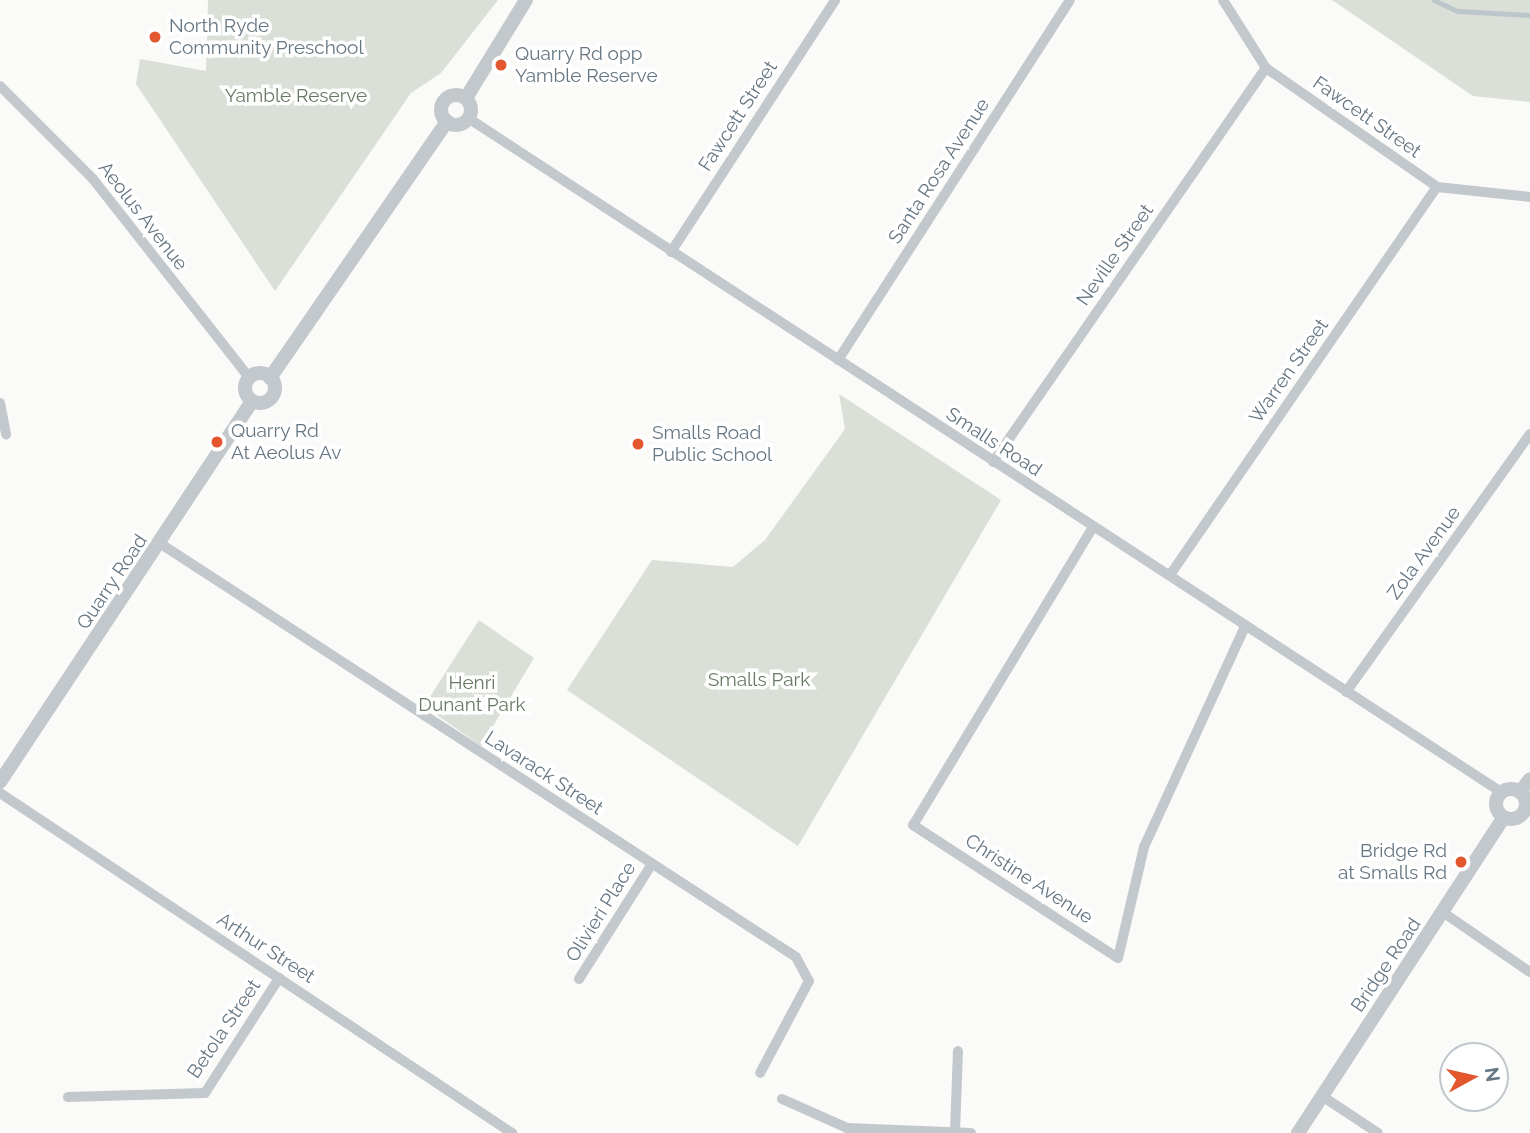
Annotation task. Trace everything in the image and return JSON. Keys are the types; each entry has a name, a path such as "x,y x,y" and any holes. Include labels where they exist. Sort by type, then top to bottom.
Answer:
{"street":[{"path":"447,121 468,118 466,98 526,0"},
{"name":"Fawcett Street","path":"671,252 835,0"},
{"name":"Santa Rosa Avenue","path":"838,360 1070,0"},
{"name":"Fawcett Street","path":"1223,0 1266,68 1437,187 1530,197"},
{"name":"Neville Street","path":"993,462 1266,68"},
{"name":"Aeolus Avenue","path":"0,86 93,179 249,377"},
{"path":"252,401 244,390 249,377 271,377 447,121 446,99 466,98"},
{"name":"Smalls Road","path":"468,118 1501,792"},
{"name":"Warren Street","path":"1170,575 1437,187"},
{"name":"Quarry Road","path":"0,782 162,544 252,401 272,397 271,377"},
{"path":"0,403 5,433"},
{"name":"Zola Avenue","path":"1346,692 1530,434"},
{"name":"Christine Avenue","path":"1093,527 913,825 1118,958 1144,846 1245,626"},
{"name":"Lavarack Street","path":"162,544 652,864 809,972 760,1073"},
{"path":"1504,817 1496,805 1501,792 1520,792 1530,779"},
{"name":"Bridge Road","path":"1298,1133 1444,913 1504,817 1524,810 1520,792"},
{"name":"Arthur Street","path":"0,793 512,1133"},
{"name":"Olivieri Place","path":"579,979 652,864"},
{"path":"1444,913 1530,972"},
{"name":"Betola Street","path":"68,1097 205,1093 279,978"},
{"path":"955,1132 958,1051"},
{"path":"1322,1096 1378,1133"},
{"path":"782,1099 847,1128 971,1133"}],"green space":[{"name":"Yamble Reserve","path":"208,0 498,0 441,73 411,93 275,291 136,84 140,59 206,71"},
{"path":"1332,0 1530,0 1530,102 1473,96"},
{"name":"Smalls Park","path":"839,394 1001,500 798,846 567,690 652,560 733,567 765,540 845,429"},
{"name":"Henri Dunant Park","path":"479,620 534,658 481,746 424,706"}],"waterway":[{"path":"1434,0 1458,11 1530,15"}],"place":[{"name":"North Ryde Community Preschool","path":"155,37"},
{"name":"Quarry Rd opp Yamble Reserve","path":"501,65"},
{"name":"Quarry Rd At Aeolus Av","path":"217,442"},
{"name":"Smalls Road Public School","path":"638,444"},
{"name":"Bridge Rd at Smalls Rd","path":"1461,862"}]}
